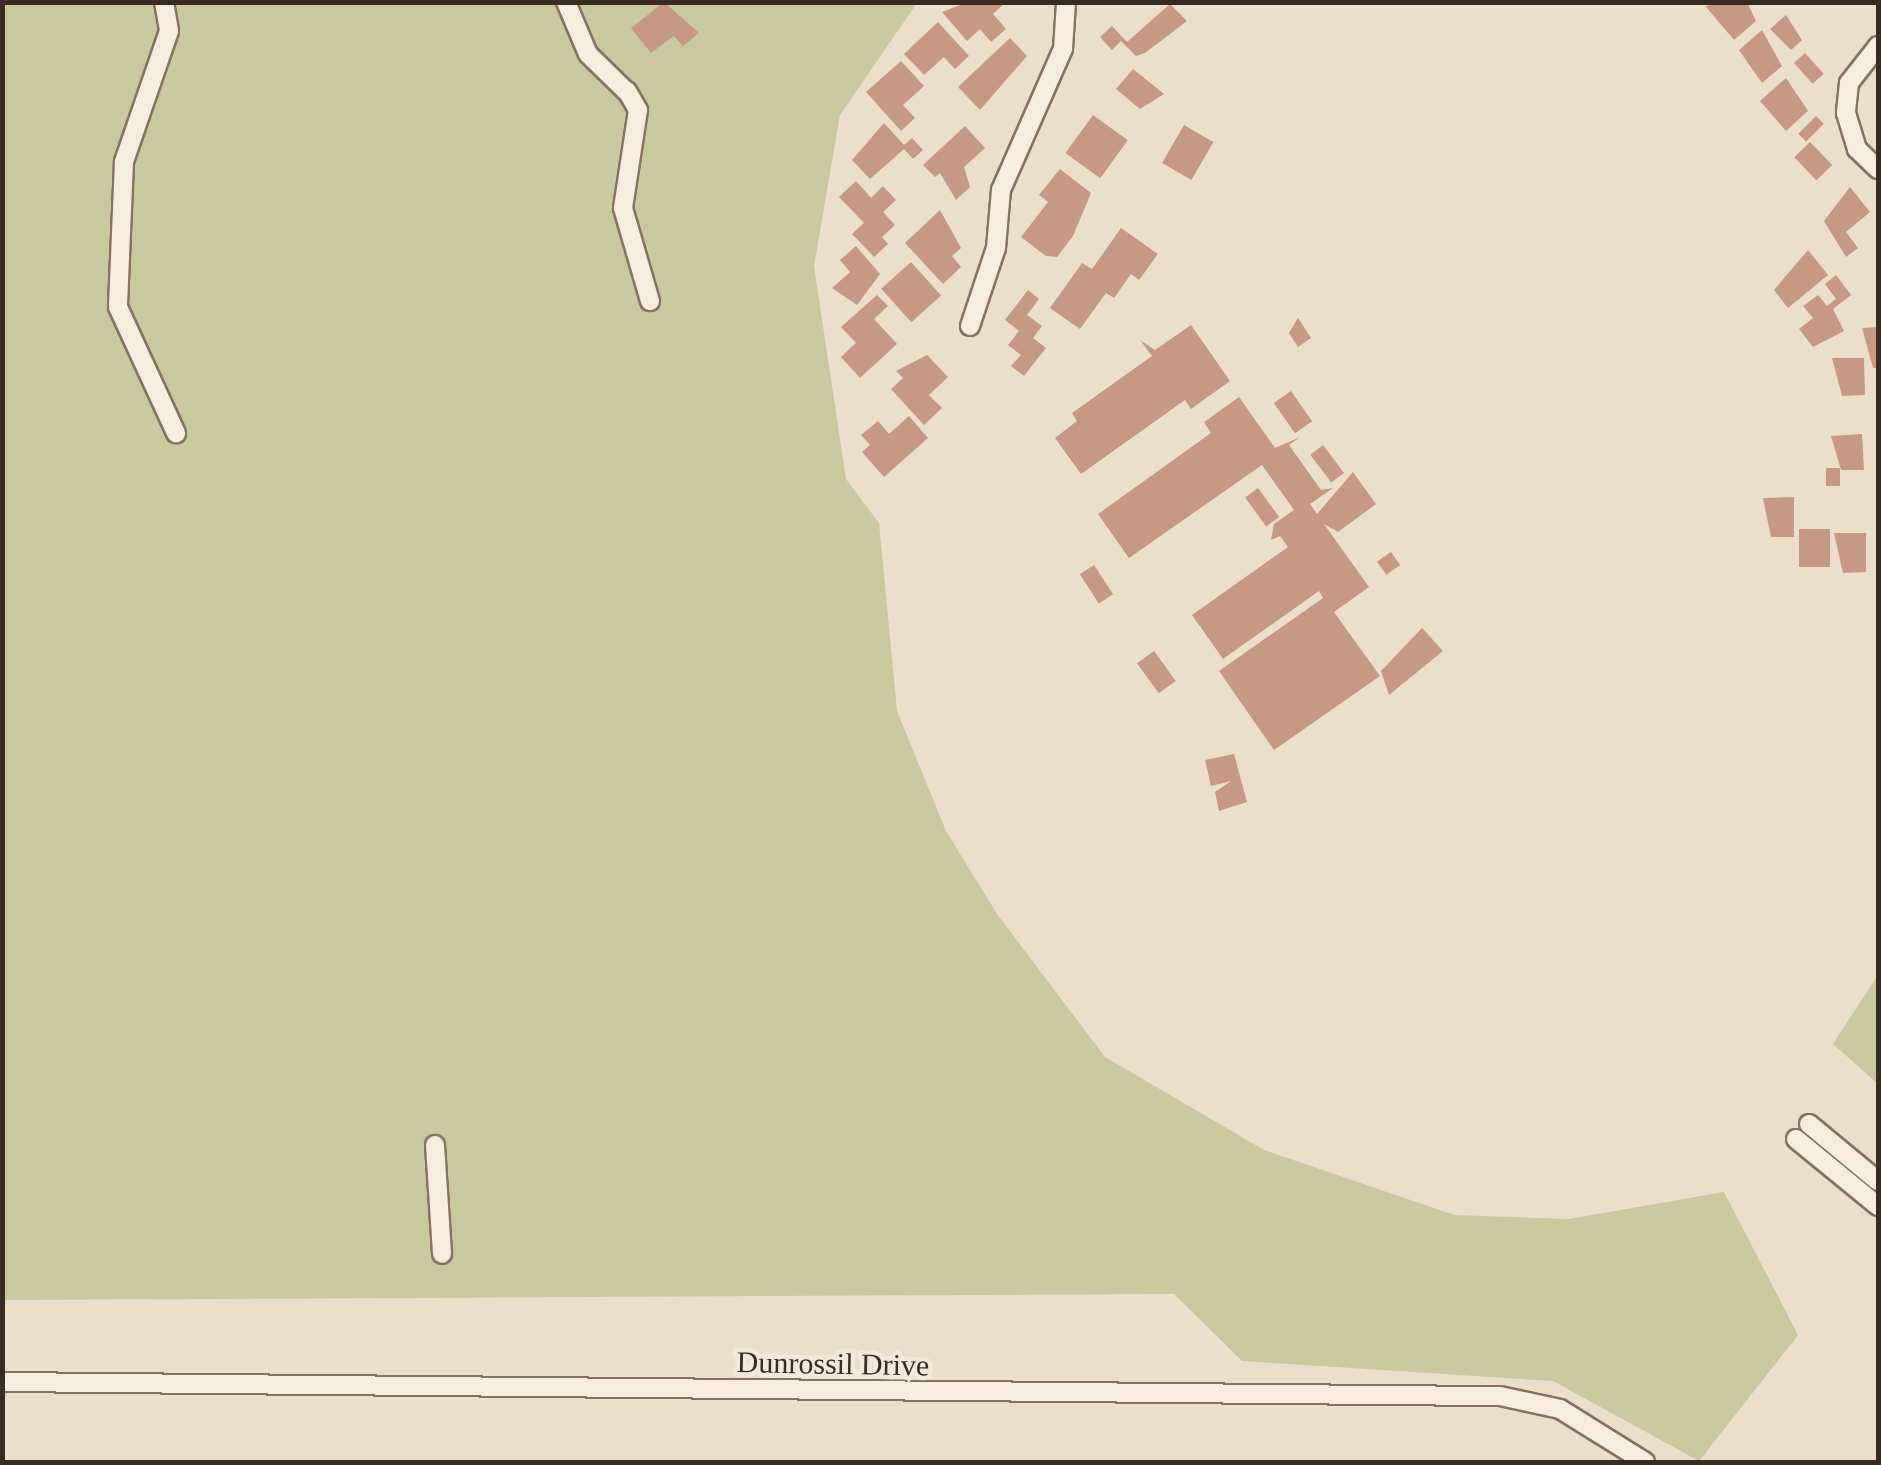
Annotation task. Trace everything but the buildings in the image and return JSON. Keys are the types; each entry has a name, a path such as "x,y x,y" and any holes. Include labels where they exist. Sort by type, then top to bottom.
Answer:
{"street":[{"path":"164,2 169,31 124,162 118,289 142,368 176,432"},
{"path":"566,2 588,54 628,92 638,110 623,208 650,301"},
{"path":"970,326 994,258 1001,190 1062,50 1066,2"},
{"path":"1878,46 1849,84 1846,125 1878,169"},
{"path":"1809,1124 1878,1180"},
{"path":"1796,1139 1878,1206"},
{"path":"435,1144 442,1254"},
{"name":"Dunrossil Drive","path":"2,1382 1500,1396 1560,1410 1645,1462"}],"green space":[{"path":"2,3 917,3 840,115 814,266 846,479 879,523 897,711 946,831 997,914 1105,1057 1264,1150 1454,1215 1569,1219 1724,1192 1798,1335 1699,1461 1553,1381 1242,1361 1174,1294 3,1300"},
{"path":"1878,975 1878,1084 1833,1044"}]}
